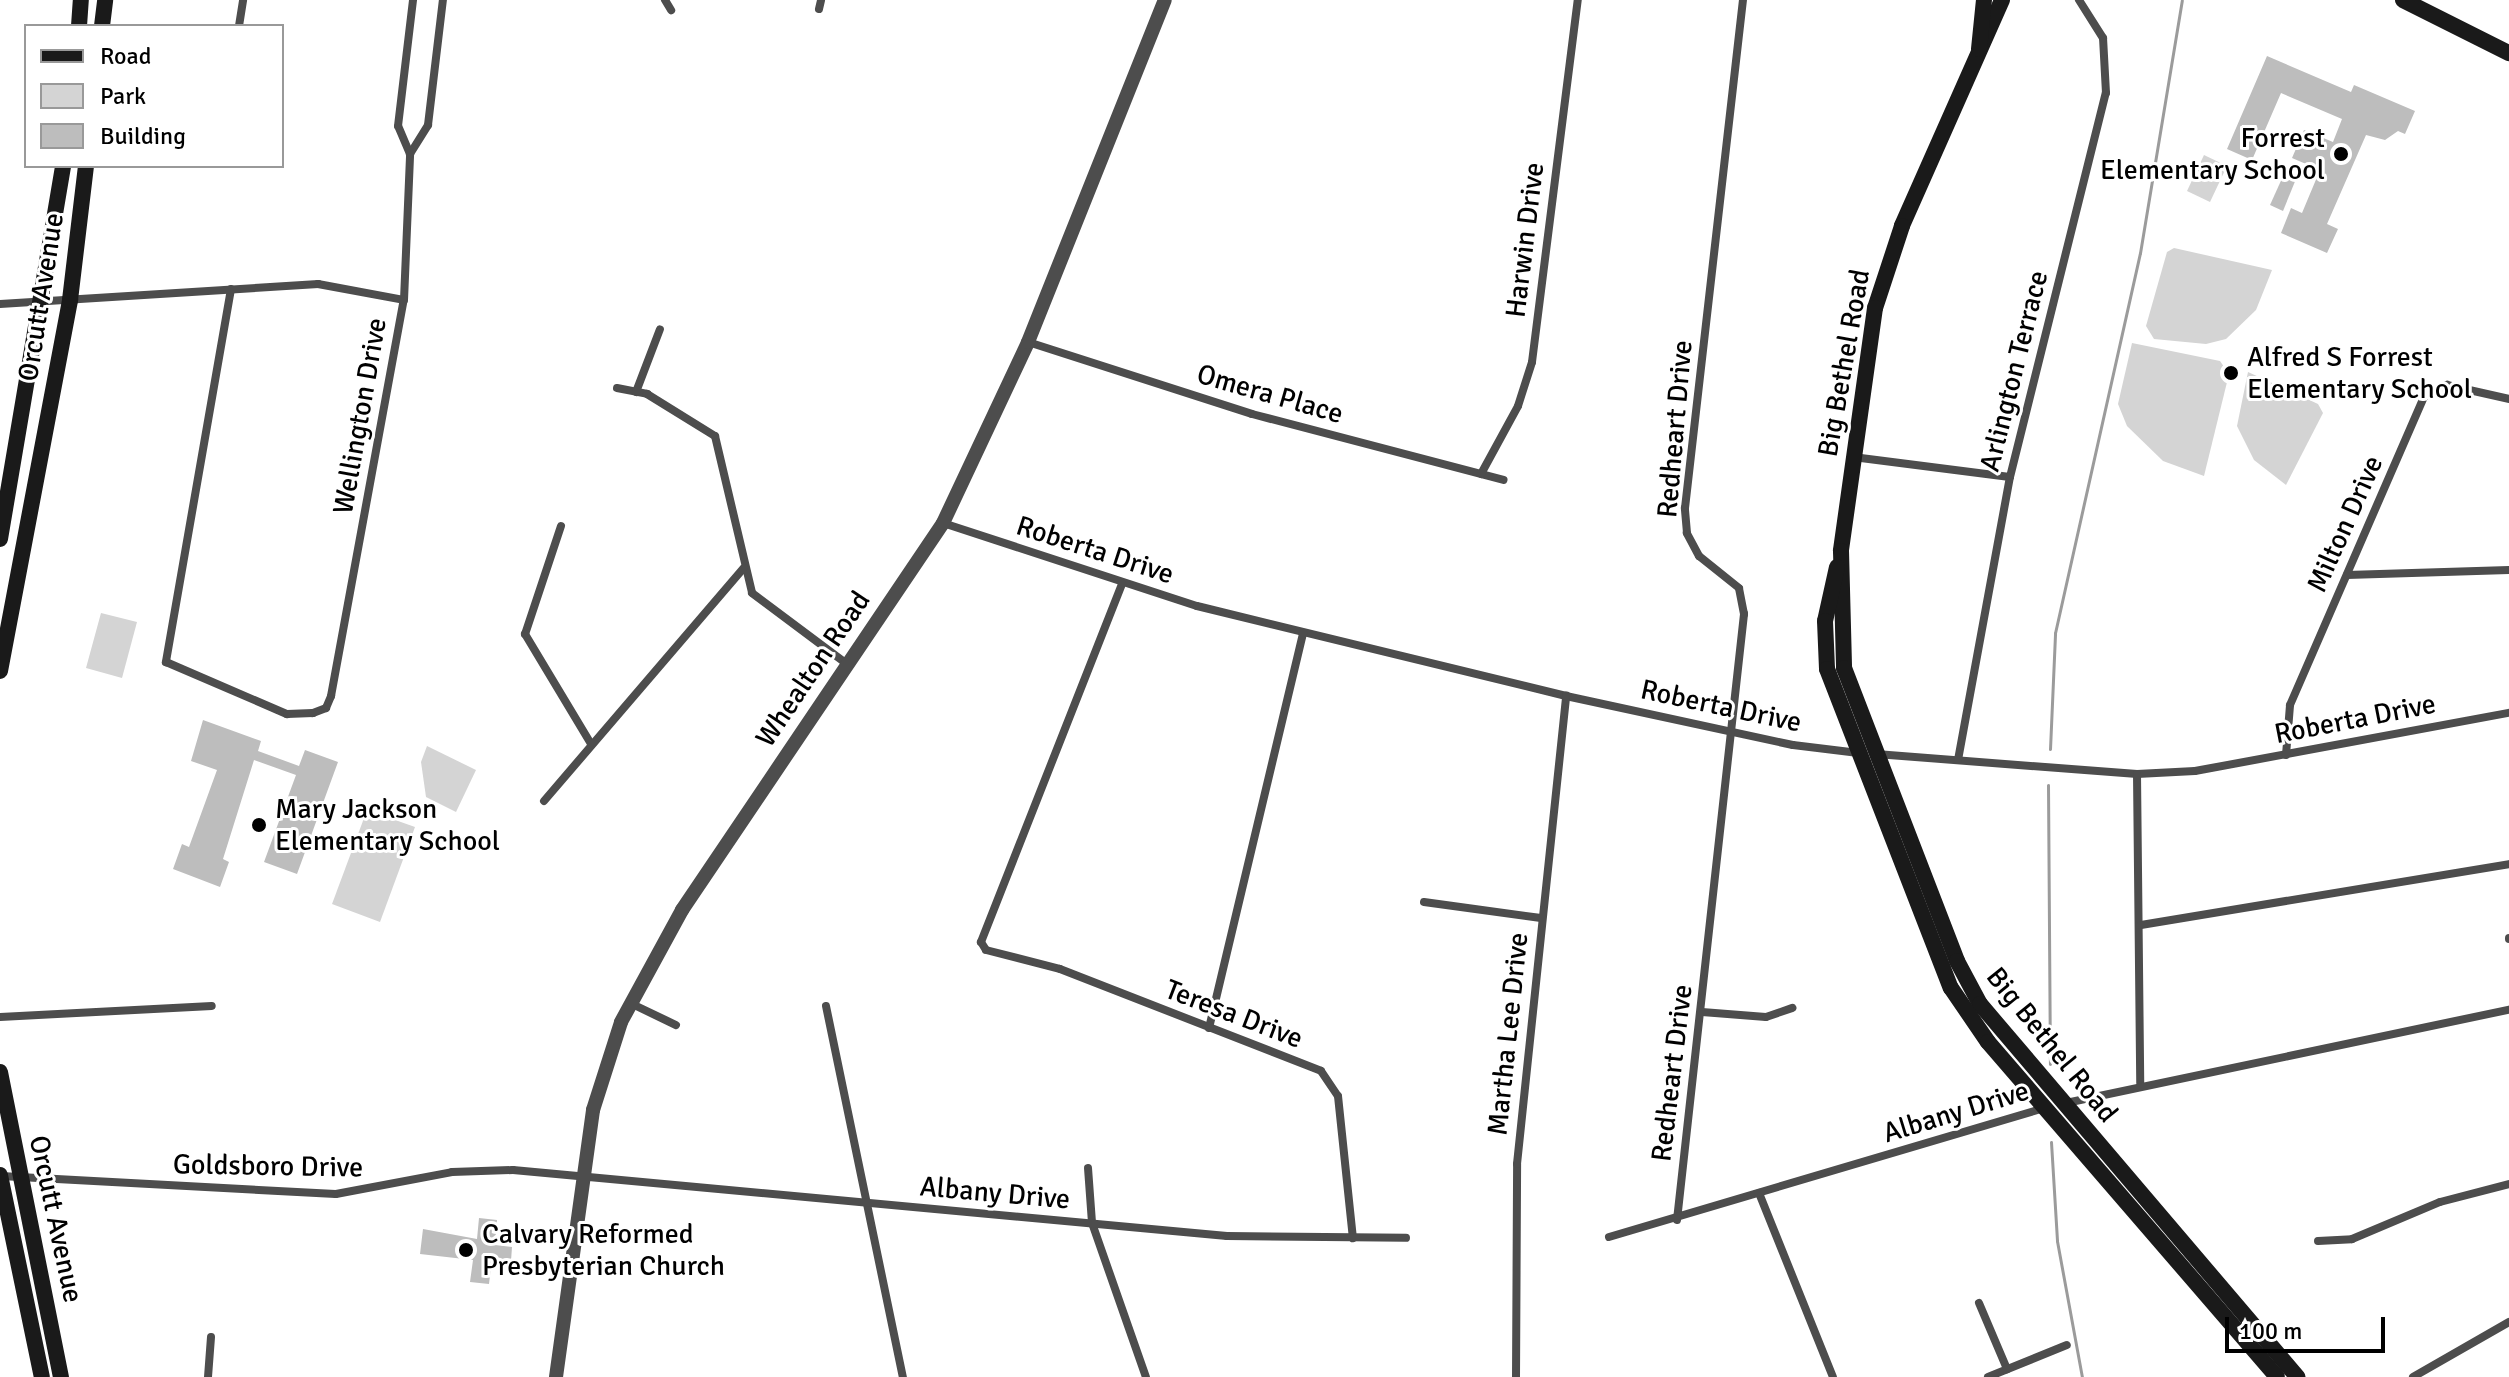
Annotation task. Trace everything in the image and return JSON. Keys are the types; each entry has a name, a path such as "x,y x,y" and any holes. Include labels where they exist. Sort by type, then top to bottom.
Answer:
{"main road":[{"path":"79,24 81,0"},
{"path":"102,24 105,0"},
{"name":"Big Bethel Road","path":"1978,59 1984,0"},
{"name":"Big Bethel Road","path":"2002,0 1885,271 1852,457 1841,551 1823,644 1829,679 1942,947 1984,1011 2298,1377"},
{"path":"2403,0 2509,53"},
{"name":"Orcutt Avenue","path":"0,539 7,462 45,302 63,168"},
{"name":"Orcutt Avenue","path":"0,671 70,300 86,168"},
{"name":"Big Bethel Road","path":"1841,551 1842,658 1964,1011 2277,1377"},
{"name":"Orcutt Avenue","path":"0,1072 61,1375"},
{"name":"Orcutt Avenue","path":"0,1176 41,1377"}],"street":[{"path":"239,24 243,0"},
{"name":"Wellington Drive","path":"231,289 165,644 166,662 176,672 300,715 326,708 333,684 404,300 410,154 398,126 413,0"},
{"name":"Wellington Drive","path":"410,154 428,125 443,0"},
{"path":"665,0 671,10"},
{"name":"Whealton Road","path":"556,1377 582,1177 604,1071 630,1003 682,910 943,523 1028,342 1165,0"},
{"name":"Harwin Drive","path":"1481,474 1518,406 1532,362 1578,0"},
{"name":"Redheart Drive","path":"1677,1220 1702,1012 1744,600 1731,578 1699,556 1687,533 1685,508 1743,0"},
{"name":"Arlington Terrace","path":"1958,760 2010,477 2106,93 2103,38 2079,0"},
{"path":"0,304 318,284 404,300"},
{"path":"636,392 660,329"},
{"name":"Omera Place","path":"1028,342 1252,414 1503,480"},
{"name":"Milton Drive","path":"2286,755 2290,705 2424,397 2447,385 2509,399"},
{"path":"617,388 636,392 715,436 744,568 759,604 847,664"},
{"path":"1852,457 2010,477"},
{"name":"Roberta Drive","path":"943,523 1122,584 1303,633 1732,732 1858,753 2137,774 2286,755 2509,713"},
{"path":"561,526 525,634 591,744"},
{"path":"544,801 744,568"},
{"path":"2347,575 2509,570"},
{"name":"Teresa Drive","path":"1122,584 981,930 986,950 1060,969 1332,1081 1353,1238"},
{"path":"1209,1028 1303,633"},
{"name":"Martha Lee Drive","path":"1516,1377 1517,1164 1566,696"},
{"path":"2137,774 2141,925 2140,1083"},
{"path":"2141,925 2509,864"},
{"path":"1424,902 1541,918"},
{"path":"630,1003 676,1025"},
{"path":"0,1017 212,1006"},
{"path":"826,1006 903,1377"},
{"path":"1702,1012 1766,1017 1792,1008"},
{"name":"Albany Drive","path":"1609,1237 1677,1220 2045,1108 2140,1083 2509,1010"},
{"path":"1088,1168 1092,1223 1146,1377"},
{"name":"Goldsboro Drive","path":"0,1176 336,1194 484,1169 582,1177"},
{"name":"Albany Drive","path":"582,1177 1092,1223 1353,1238 1406,1238"},
{"path":"2318,1241 2352,1239 2440,1202 2509,1184"},
{"path":"1759,1193 1833,1377"},
{"path":"1979,1303 2007,1369"},
{"path":"2413,1377 2509,1322"},
{"path":"208,1377 211,1337"},
{"path":"1988,1377 2067,1345"},
{"path":"41,1377 61,1375"}],"green space":[{"path":"2204,155 2227,166 2210,202 2187,191"},
{"path":"2174,248 2272,270 2256,310 2226,339 2206,344 2154,339 2146,326 2167,252"},
{"path":"2132,343 2220,361 2229,374 2204,476 2163,461 2127,426 2118,404"},
{"path":"2248,372 2318,404 2323,413 2286,485 2254,460 2237,426"},
{"path":"101,613 137,622 122,678 86,668"},
{"path":"427,746 476,770 456,812 426,797 421,762"},
{"path":"367,810 415,827 380,922 332,904"}],"building":[{"name":"Forrest Elementary School","path":"2267,56 2351,92 2354,85 2415,111 2405,134 2398,131 2385,140 2366,135 2327,224 2338,229 2327,253 2281,233 2291,208 2302,213 2320,170 2292,158 2304,130 2333,142 2342,119 2281,93 2252,160 2227,149"},
{"name":"Forrest Elementary School","path":"2284,174 2296,179 2283,211 2270,205"},
{"path":"203,720 261,741 258,751 299,766 305,750 338,762 297,874 264,862 296,775 254,760 223,859 229,862 220,887 173,869 182,844 189,847 217,770 191,761"},
{"name":"Calvary Reformed Presbyterian Church","path":"479,1218 497,1220 495,1245 512,1247 511,1261 492,1259 489,1284 470,1282 473,1260 420,1254 423,1229 477,1239"}],"waterway":[{"path":"2050,749 2055,633 2140,253 2182,0"},
{"path":"2048,785 2050,1064"},
{"path":"2051,1142 2057,1241 2082,1377"}],"place":[{"name":"Forrest Elementary School","path":"2341,154"},
{"name":"Alfred S Forrest Elementary School","path":"2231,373"},
{"name":"Mary Jackson Elementary School","path":"259,825"},
{"name":"Calvary Reformed Presbyterian Church","path":"466,1250"}]}
